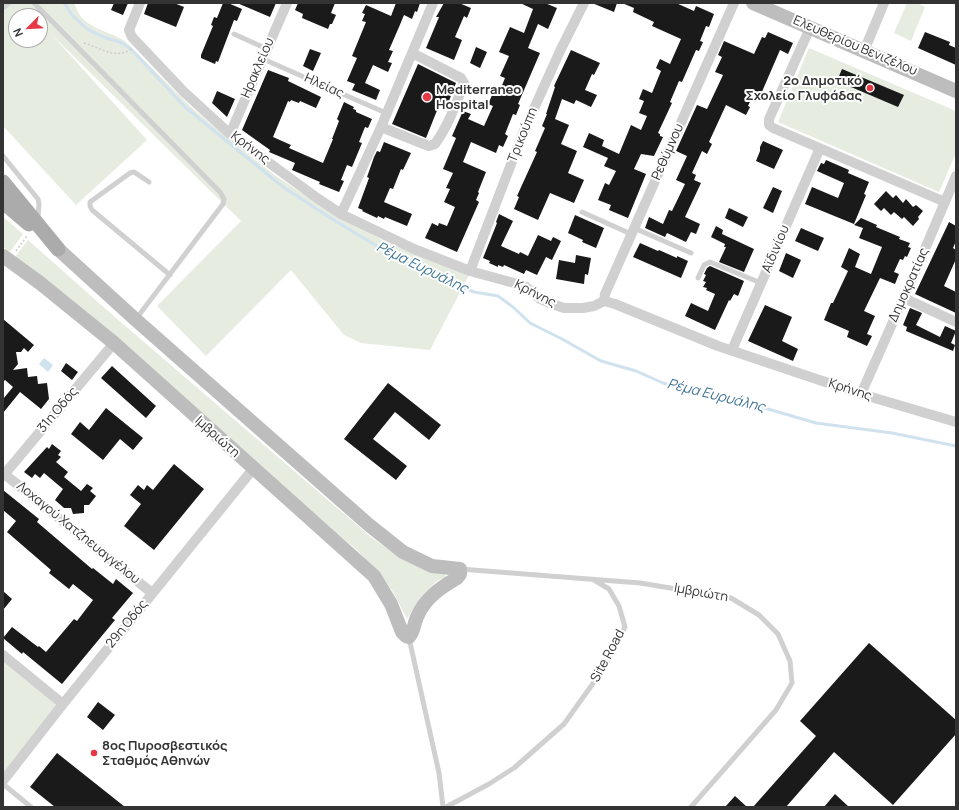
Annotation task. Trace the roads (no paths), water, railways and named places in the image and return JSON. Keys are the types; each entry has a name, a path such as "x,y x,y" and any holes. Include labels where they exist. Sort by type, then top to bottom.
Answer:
{"main road":[{"path":"3,182 35,224 58,249"},
{"path":"3,202 35,224"}],"street":[{"name":"Κρήνης","path":"140,3 129,30 132,37 184,92 230,134 341,214 414,249 470,271 525,286 540,299 564,308 583,308 594,306 604,301 615,304 698,339 861,394 956,422"},
{"name":"Ηρακλείου","path":"230,134 287,3"},
{"path":"341,214 381,127 433,3"},
{"name":"Τρικούπη","path":"470,271 523,132 584,3"},
{"name":"Ρεθύμνου","path":"604,301 605,294 734,3"},
{"name":"Ελευθερίου Βενιζέλου","path":"753,3 956,90"},
{"path":"864,50 884,3"},
{"path":"810,28 770,119 769,125 945,202"},
{"path":"381,127 429,146 435,144 448,121 459,96 464,83 461,78 412,54"},
{"name":"Αϊδινίου","path":"732,350 820,148"},
{"name":"Δημοκρατίας","path":"861,394 956,176"},
{"path":"58,249 136,320 369,525 403,552 432,566 460,569 460,574 457,578 428,598 419,610 412,634 409,637"},
{"name":"Ιμβριώτη","path":"6,258 40,283 114,343 374,576 391,604 402,632 409,637"},
{"path":"904,298 956,322"},
{"name":"31η Οδός","path":"4,474 114,343"},
{"name":"29η Οδός","path":"3,781 63,704 253,469"},
{"name":"Λοχαγού Χατζηευαγγέλου","path":"4,474 152,593"},
{"path":"3,655 63,704"}],"lane":[{"path":"3,8 8,3"},
{"path":"34,3 220,192 224,199 223,204 136,320"},
{"path":"234,34 267,49"},
{"name":"Ηλείας","path":"262,59 386,114"},
{"path":"3,156 38,199 38,211 35,224"},
{"path":"149,182 134,172 130,173 90,202 90,206 92,210 170,275"},
{"path":"582,212 691,253"},
{"path":"698,278 704,265 710,262 761,283"},
{"name":"Site Road","path":"446,807 489,784 514,768 564,724 604,668 624,627 619,606 609,589 591,579 460,569"},
{"name":"Ιμβριώτη","path":"591,579 640,583 732,598 758,615 778,634 790,661 792,683 776,710 691,807"},
{"path":"409,637 439,773 443,807"},
{"path":"3,784 31,807"}],"water":[{"path":"44,358 53,365 48,372 39,364"}],"waterway":[{"name":"Ρέμα Ευρυάλης","path":"64,3 72,15 87,29 103,37 120,42 131,49 185,107 283,187 375,245 399,257 427,268 450,282 474,292 498,296 513,307 530,323 601,361 636,371 663,383 698,394 768,409 816,423 892,433 956,446"}],"place":[{"name":"2ο Δημοτικό Σχολείο Γλυφάδας","path":"870,88"},
{"name":"Mediterraneo Hospital","path":"427,97"},
{"name":"8ος Πυροσβεστικός Σταθμός Αθηνών","path":"94,753"}]}
